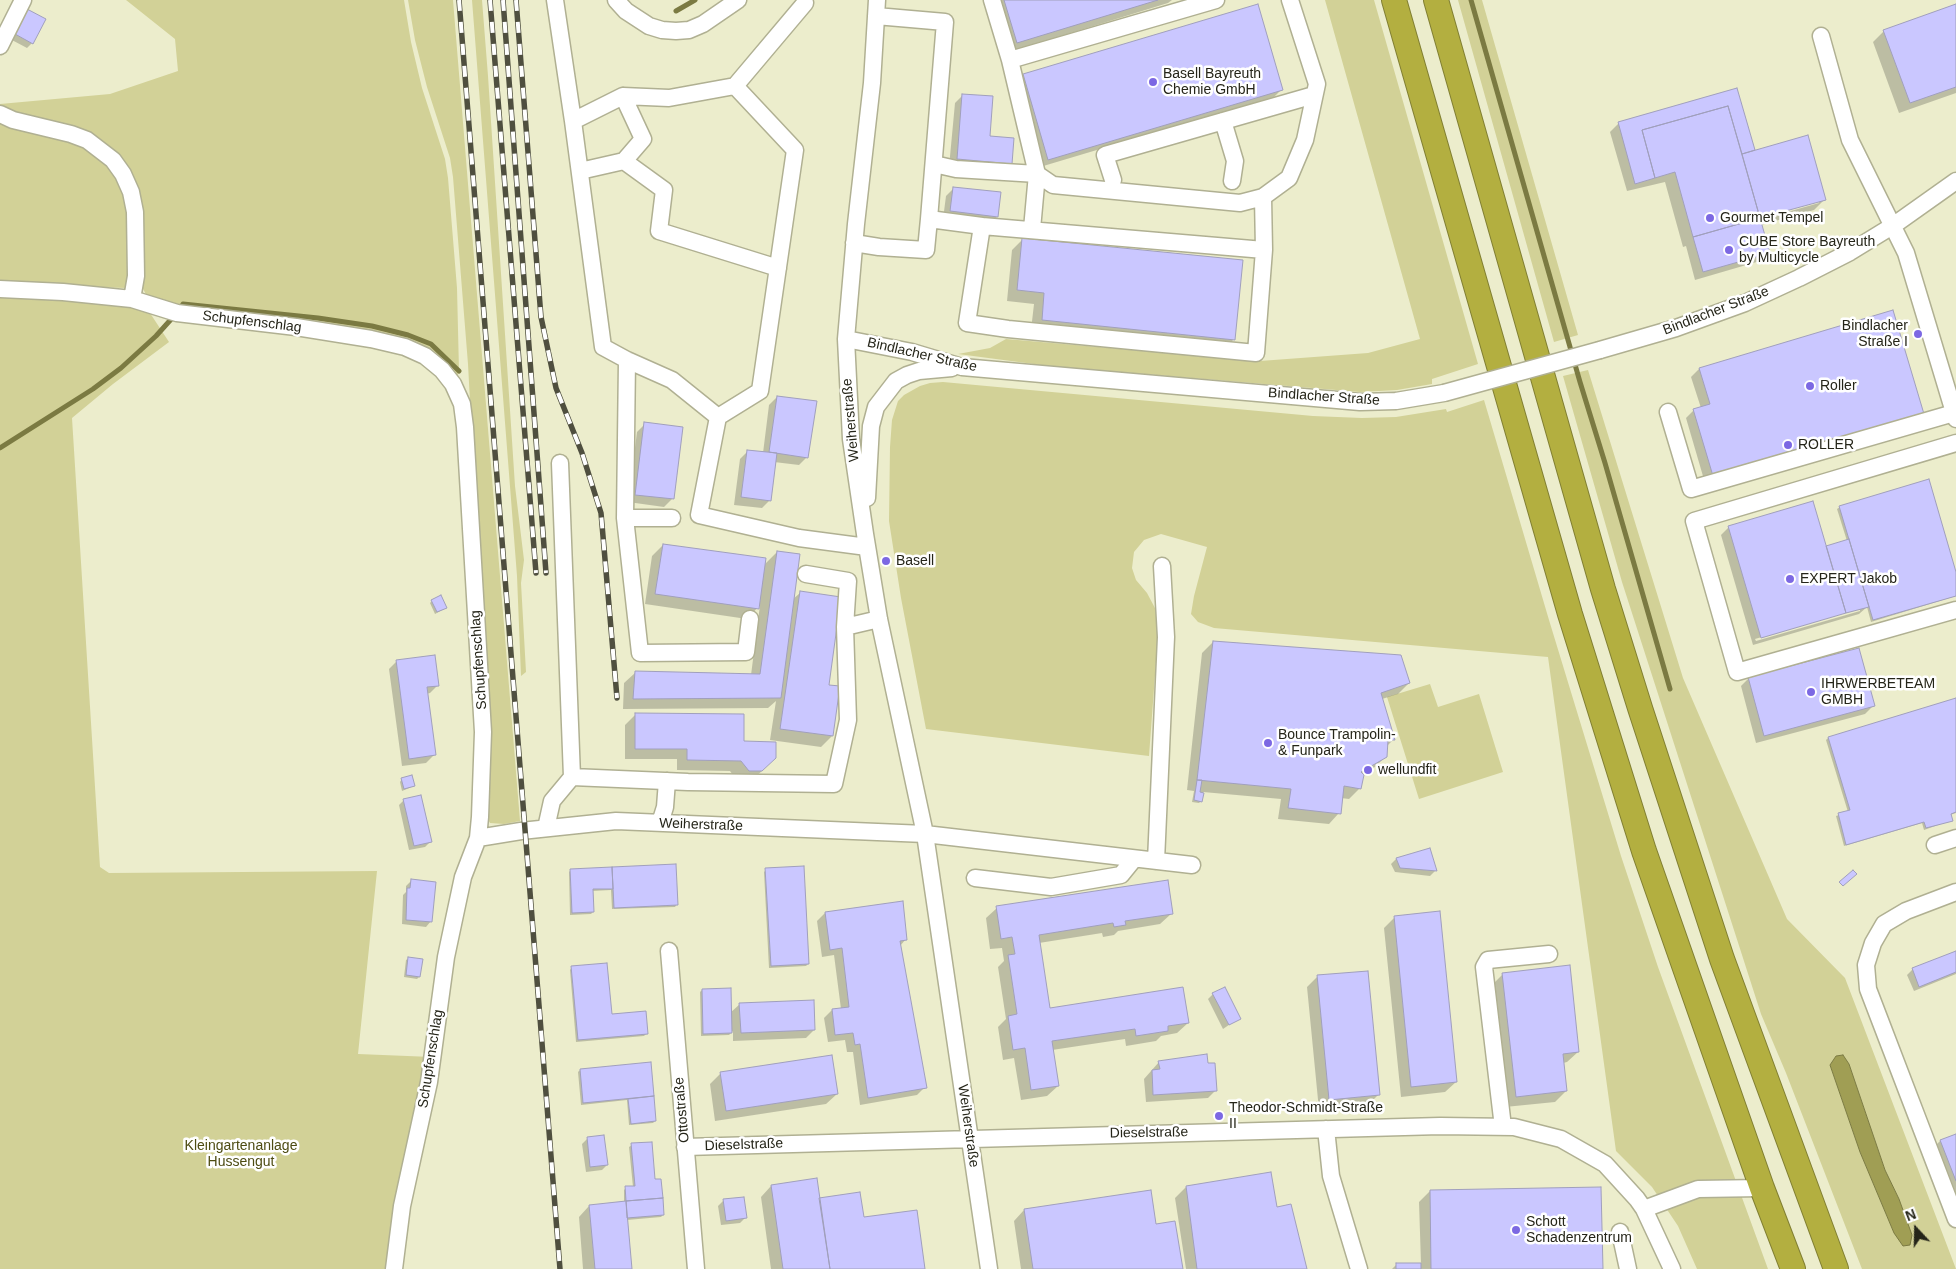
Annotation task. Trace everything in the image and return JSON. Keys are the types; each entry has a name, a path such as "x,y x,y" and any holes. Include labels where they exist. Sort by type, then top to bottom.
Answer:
{"highway":[{"path":"1394,0 1570,614 1602,718 1644,851 1762,1188 1793,1269"},
{"path":"1436,0 1603,589 1643,717 1722,958 1836,1269"}],"street":[{"path":"0,46 23,0"},
{"path":"554,0 573,121 604,347 627,360 672,380 718,417"},
{"path":"616,0 626,10 650,26 662,30 676,31 689,30 703,24 738,0"},
{"path":"992,0 1010,60 1037,174 1032,229"},
{"path":"1010,60 1216,0"},
{"path":"934,164 956,169 1037,174 1053,185 1240,203 1263,197 1289,178 1305,140 1317,84 1290,0"},
{"path":"573,121 623,96 669,98 734,86 804,4"},
{"path":"854,244 926,250 944,22 877,8"},
{"name":"Weiherstraße","path":"877,8 872,83 854,244 846,339 851,439 879,619 925,834 989,1269"},
{"path":"1668,412 1691,489 1794,456 1955,416 1906,253 1894,225 1850,140 1822,36"},
{"path":"734,86 795,150 760,391 718,417 699,515 799,538 866,541 872,426 876,407 896,381 907,375 919,371 962,368"},
{"path":"1113,180 1105,155 1314,95"},
{"path":"580,171 624,161 642,139 623,96"},
{"path":"0,114 13,120 72,134 87,140 113,160 123,174 131,192 135,212 136,276 132,299"},
{"path":"1223,121 1235,161 1232,181"},
{"path":"624,161 664,190 659,231 778,268"},
{"name":"Bindlacher Straße","path":"846,339 912,352 962,368 1317,399 1360,402 1396,401 1444,393 1600,350 1676,328 1745,303 1850,252 1894,225 1956,181"},
{"path":"982,226 968,323 1008,329 1256,353 1264,250 1263,197"},
{"path":"929,219 982,226 1264,250"},
{"name":"Schupfenschlag","path":"0,289 63,292 132,299 177,313 296,327 371,338 405,346 425,356 442,370 453,384 462,404 484,732 478,838 463,877 446,957 429,1082 402,1206 394,1269"},
{"path":"627,360 625,518 640,653 746,652 750,619"},
{"path":"1956,443 1694,521 1737,672 1956,610"},
{"path":"546,828 552,801 572,778 560,464"},
{"path":"625,518 672,518"},
{"path":"1156,861 1166,638 1162,566"},
{"path":"572,778 834,784 848,720 846,627 848,581 806,574"},
{"path":"846,627 879,619"},
{"path":"660,823 665,807 667,781"},
{"name":"Weiherstraße","path":"478,838 546,828 616,821 925,834 1192,865"},
{"path":"1936,845 1956,838"},
{"path":"975,878 1051,887 1121,875 1134,859"},
{"path":"1956,892 1906,911 1884,924 1873,943 1866,965 1868,989 1956,1219"},
{"name":"Ottostraße","path":"669,951 696,1269"},
{"path":"1503,1127 1484,967 1488,960 1549,954"},
{"name":"Dieselstraße","path":"685,1147 1440,1126 1514,1127 1561,1139 1605,1164 1644,1209 1672,1269"},
{"path":"1326,1129 1331,1176 1359,1269"},
{"path":"1644,1209 1698,1189 1762,1188"},
{"path":"1620,1232 1628,1269"}],"green space":[{"path":"126,0 404,0 411,42 422,88 445,159 448,178 457,288 459,371 457,377 428,351 149,300 142,287 140,233 115,158 0,109 0,104 110,94 178,71 175,39"},
{"path":"408,0 453,0 520,821 504,824 490,823 486,816 480,590 468,364 453,177 450,158 427,87 415,40"},
{"path":"472,0 482,0 515,486 524,560 521,583 526,672 521,676 517,576"},
{"path":"1325,0 1374,0 1478,364 1432,379 1432,384 1397,390 1360,392 1049,366 958,354 990,348 1006,339 1260,361 1368,353 1420,339"},
{"path":"1458,0 1482,0 1578,335 1554,342"},
{"path":"0,118 99,152 128,193 132,275 126,288 0,284"},
{"name":"Kleingartenanlage Hussengut","path":"0,293 108,301 148,310 169,342 72,418 100,867 109,873 377,871 358,1054 432,1057 394,1269 0,1269"},
{"path":"1588,370 1683,678 1787,919 1845,978 1956,1269 1862,1269 1786,1073 1761,1014 1622,582 1563,376","holes":["1843,1055 1849,1064 1885,1170 1899,1199 1912,1235 1894,1233 1860,1152 1830,1065 1836,1056"]},
{"path":"943,382 1313,416 1362,418 1396,417 1446,409 1447,412 1484,400 1621,856 1658,967 1768,1269 1697,1269 1678,1226 1652,1187 1616,1151 1548,657 1214,628 1198,622 1191,614 1207,547 1161,534 1144,540 1134,552 1132,568 1136,580 1147,593 1156,610 1159,621 1149,756 926,729 901,598 889,521 890,447 892,420 898,401 904,395 920,386"},
{"path":"1430,684 1438,707 1479,694 1503,772 1419,799 1387,697"}],"shaded area":[{"path":"1843,1055 1849,1064 1885,1170 1899,1199 1912,1235 1910,1245 1903,1246 1894,1233 1860,1152 1830,1065 1836,1056"}],"building":[{"path":"1004,0 1158,0 1017,43"},
{"name":"Basell Bayreuth Chemie GmbH","path":"1258,4 1283,90 1048,160 1023,74"},
{"path":"1956,4 1956,87 1910,103 1883,30"},
{"path":"27,9 46,19 33,44 15,34"},
{"path":"1737,88 1755,150 1742,154 1728,106 1642,130 1655,178 1635,184 1618,122"},
{"path":"962,94 993,96 990,136 1014,138 1012,164 957,159"},
{"path":"1728,106 1760,218 1693,237 1675,172 1655,178 1642,130"},
{"path":"1808,135 1826,200 1760,218 1742,154"},
{"path":"953,187 1001,192 998,217 950,211"},
{"path":"1760,218 1770,253 1703,272 1693,237"},
{"path":"1022,238 1243,260 1235,340 1042,320 1044,293 1017,290"},
{"name":"Roller","path":"1893,310 1924,414 1713,476 1693,409 1710,404 1699,368"},
{"path":"777,396 817,401 808,458 769,452"},
{"path":"644,422 683,427 674,499 635,495"},
{"path":"747,450 777,453 771,501 741,497"},
{"name":"EXPERT Jakob","path":"1929,479 1956,572 1956,596 1873,620 1839,506"},
{"name":"EXPERT Jakob","path":"1813,501 1846,613 1761,638 1728,526"},
{"path":"1849,539 1869,607 1846,613 1826,546"},
{"path":"663,544 766,558 759,609 655,594"},
{"path":"777,551 800,554 781,698 633,699 635,671 760,674"},
{"path":"800,591 841,597 829,685 840,686 833,736 780,729"},
{"path":"441,595 447,608 437,612 431,600"},
{"path":"1213,641 1401,655 1410,683 1381,693 1395,740 1388,740 1387,757 1361,772 1364,775 1361,789 1344,786 1341,814 1288,808 1291,789 1197,780"},
{"name":"IHRWERBETEAM GMBH","path":"1859,648 1875,706 1764,736 1748,677"},
{"path":"435,655 439,686 427,687 436,755 409,759 396,660"},
{"path":"1956,698 1956,812 1951,814 1953,821 1926,828 1924,822 1846,845 1838,813 1850,810 1828,737"},
{"path":"635,713 744,714 744,741 776,742 776,758 762,771 749,771 741,761 687,760 687,749 635,749"},
{"path":"412,775 415,786 404,789 401,778"},
{"path":"1197,780 1202,780 1200,792 1204,793 1202,802 1194,800"},
{"path":"421,795 432,842 414,846 403,799"},
{"path":"1430,848 1437,871 1400,868 1396,858"},
{"path":"676,864 678,905 614,908 612,867"},
{"path":"804,866 809,964 771,966 765,868"},
{"path":"612,867 613,889 593,889 594,912 572,913 570,869"},
{"path":"1853,870 1857,874 1843,886 1839,882"},
{"path":"411,879 436,882 432,922 406,920 407,888 410,888"},
{"path":"1168,880 1173,914 1125,921 1126,925 1114,927 1113,923 1039,935 1050,1008 1183,987 1189,1023 1168,1026 1168,1031 1136,1036 1135,1029 1052,1041 1059,1086 1031,1090 1025,1048 1013,1050 1008,1016 1017,1014 1008,955 1015,954 1012,937 1001,939 996,906"},
{"path":"903,901 907,940 900,941 927,1088 868,1098 860,1044 855,1045 853,1033 835,1035 832,1009 849,1007 842,948 830,950 825,912"},
{"path":"1440,911 1457,1082 1411,1087 1394,916"},
{"path":"1956,951 1956,972 1919,987 1912,968"},
{"path":"408,957 423,959 420,977 406,975"},
{"path":"607,963 612,1014 646,1011 648,1034 578,1040 571,966"},
{"path":"1570,965 1579,1052 1563,1054 1567,1091 1516,1097 1502,973"},
{"path":"1368,971 1380,1095 1329,1100 1317,975"},
{"path":"1225,987 1241,1019 1229,1025 1212,993"},
{"path":"731,988 732,1033 703,1034 702,989"},
{"path":"814,1000 815,1030 741,1033 739,1003"},
{"path":"1207,1054 1208,1063 1215,1063 1217,1091 1153,1095 1152,1070 1160,1069 1158,1061"},
{"path":"832,1055 838,1094 726,1111 720,1072"},
{"path":"651,1062 654,1096 583,1103 580,1069"},
{"path":"654,1096 656,1121 631,1124 628,1099"},
{"path":"1956,1134 1956,1181 1940,1140"},
{"path":"604,1135 608,1165 590,1167 587,1137"},
{"path":"652,1142 655,1179 661,1179 663,1198 626,1201 625,1186 635,1186 631,1143"},
{"path":"1271,1172 1277,1207 1291,1204 1307,1269 1197,1269 1186,1186"},
{"path":"817,1178 830,1269 783,1269 771,1185"},
{"name":"Schott Schadenzentrum","path":"1601,1187 1603,1269 1431,1269 1430,1190"},
{"path":"1151,1190 1156,1224 1175,1221 1183,1269 1033,1269 1024,1209"},
{"path":"860,1192 864,1217 917,1210 925,1269 830,1269 819,1198"},
{"path":"744,1197 747,1218 726,1221 723,1199"},
{"path":"663,1198 664,1215 627,1218 626,1201"},
{"path":"626,1201 632,1269 595,1269 589,1205"},
{"path":"1396,1263 1421,1263 1421,1269 1396,1269"}],"waterway":[{"path":"676,11 695,0"},
{"path":"1471,0 1670,689"},
{"path":"180,309 183,304 318,318 372,326 408,335 431,344 459,371"},
{"path":"0,448 93,389 121,368 156,336 174,316"}],"railway":[{"path":"459,0 560,1269"},
{"path":"490,0 536,573"},
{"path":"503,0 546,573"},
{"path":"516,0 541,317 556,388 582,453 601,513 617,698"}],"place":[{"name":"Basell Bayreuth Chemie GmbH","path":"1153,82"},
{"name":"Gourmet Tempel","path":"1710,218"},
{"name":"CUBE Store Bayreuth by Multicycle","path":"1729,250"},
{"name":"Bindlacher Straße I","path":"1918,334"},
{"name":"Roller","path":"1810,386"},
{"name":"ROLLER","path":"1788,445"},
{"name":"Basell","path":"886,561"},
{"name":"EXPERT Jakob","path":"1790,579"},
{"name":"IHRWERBETEAM GMBH","path":"1811,692"},
{"name":"Bounce Trampolin- & Funpark","path":"1268,743"},
{"name":"wellundfit","path":"1368,770"},
{"name":"Theodor-Schmidt-Straße II","path":"1219,1116"},
{"name":"Schott Schadenzentrum","path":"1516,1230"}]}
